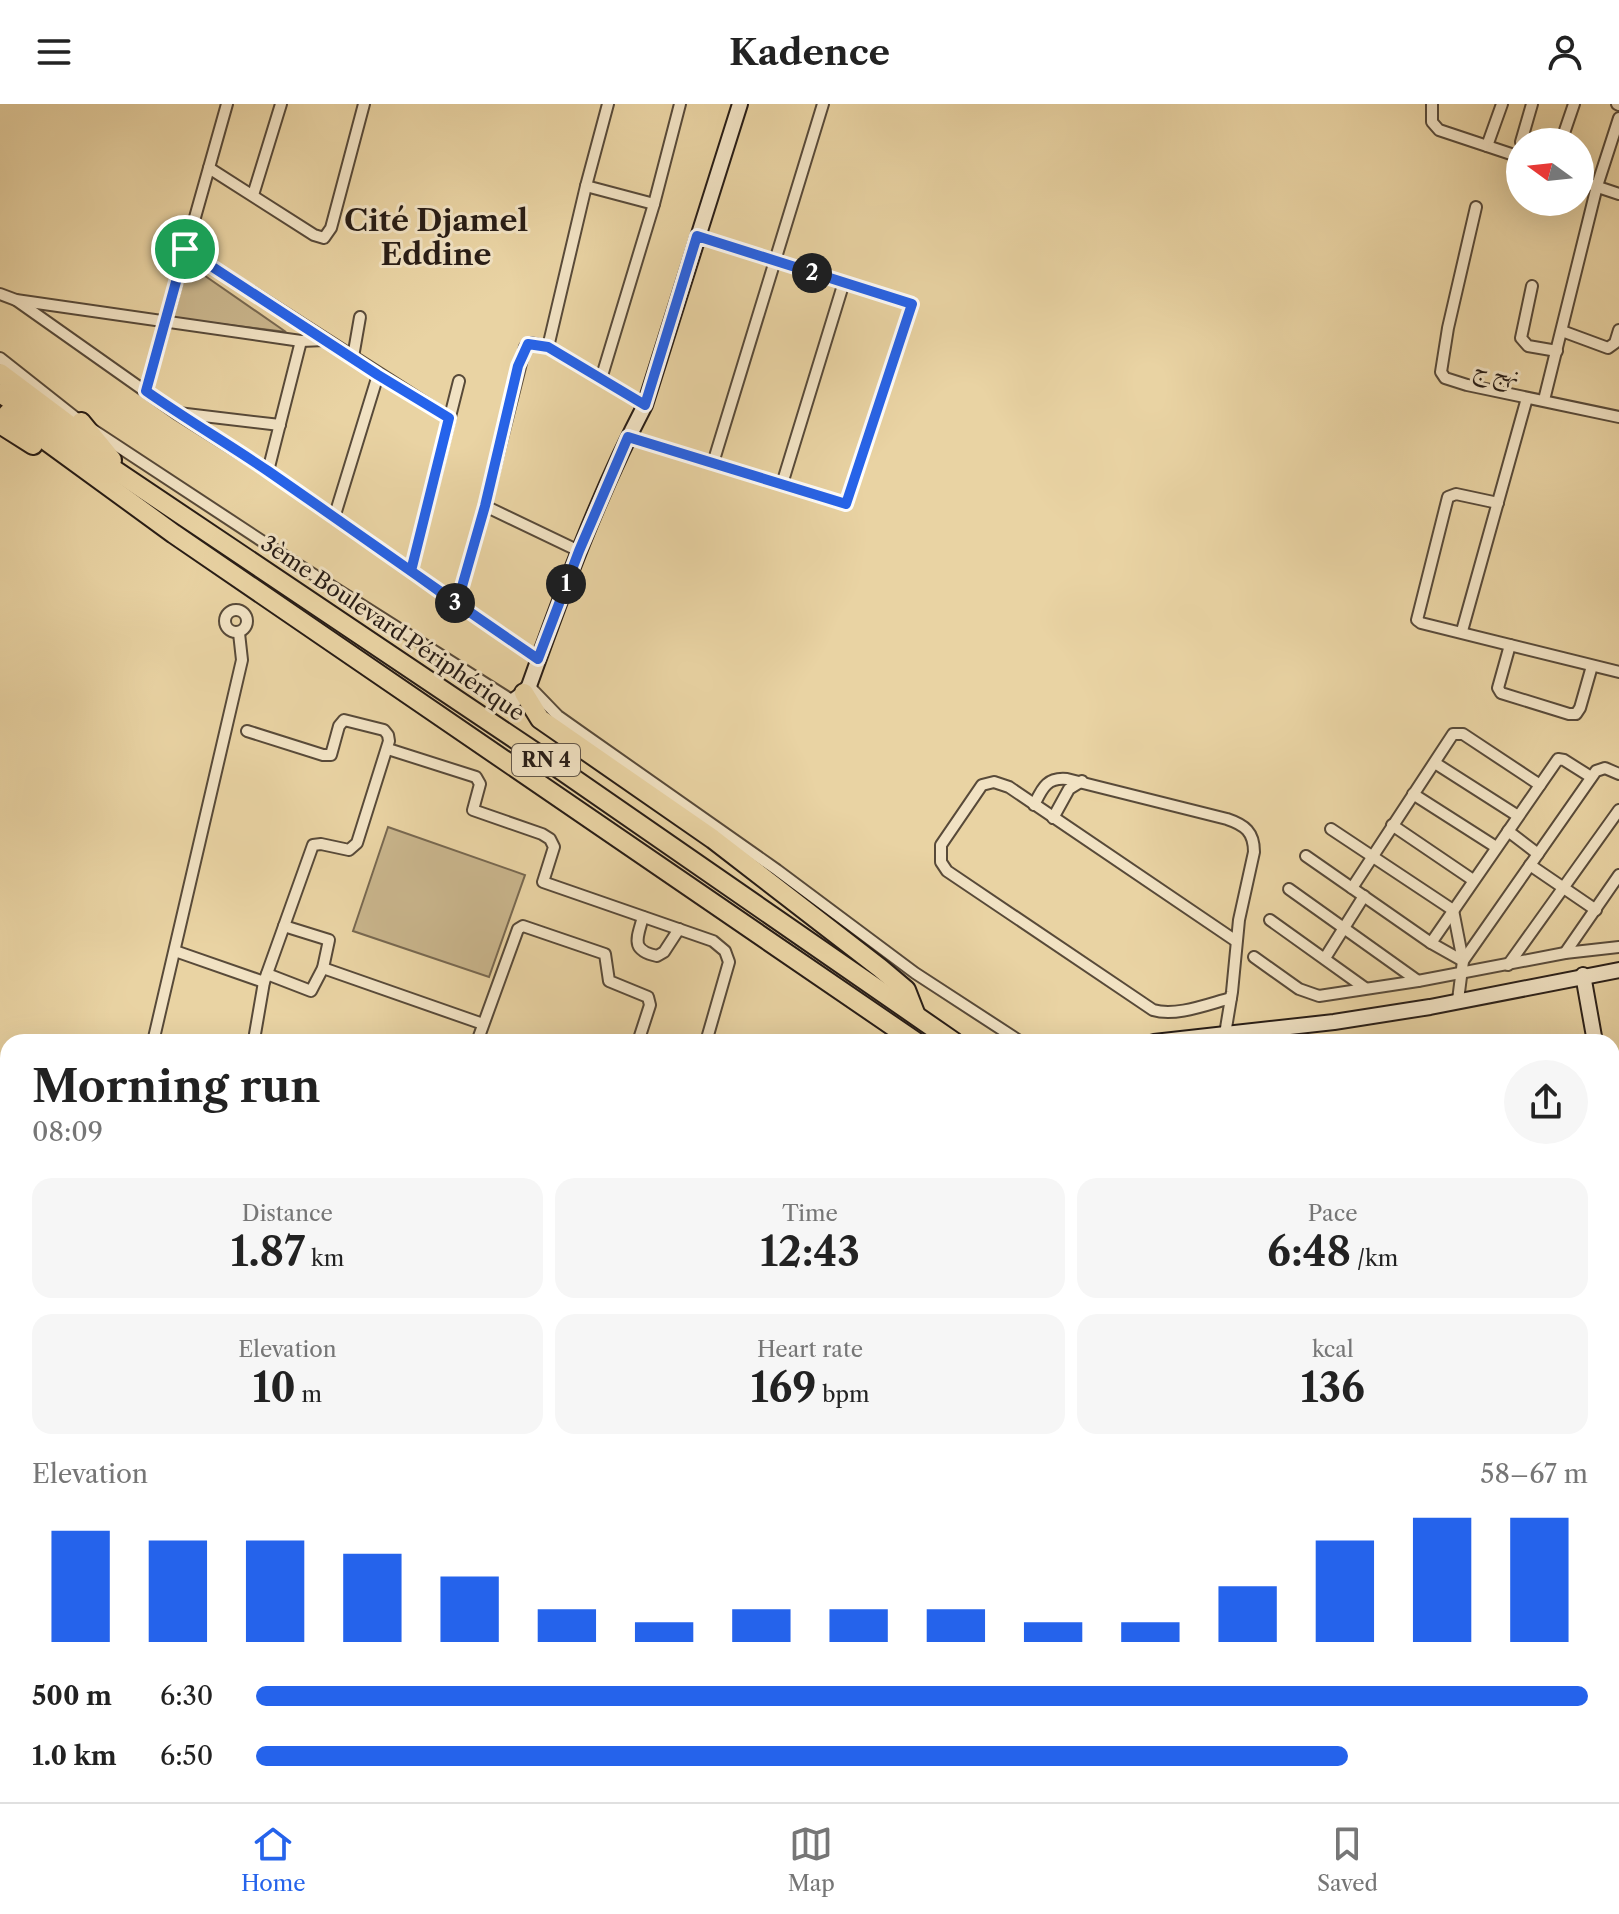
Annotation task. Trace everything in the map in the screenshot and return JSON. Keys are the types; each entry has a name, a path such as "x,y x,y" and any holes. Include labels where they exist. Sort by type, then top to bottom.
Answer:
{"highway":[{"name":"RN 4","path":"0,373 112,460 135,484"},
{"name":"3ème Boulevard Périphérique","path":"0,393 551,763 943,1034"},
{"name":"3ème Boulevard Périphérique","path":"0,408 174,534 904,1034"},
{"path":"81,422 112,460"},
{"name":"RN 4","path":"0,424 174,534"},
{"path":"522,693 540,719 713,839 824,923 906,990 915,1013"}],"street":[{"path":"146,391 227,104"},
{"path":"253,195 281,104"},
{"path":"209,168 314,235 324,238 331,228 364,104"},
{"path":"548,347 608,104"},
{"path":"601,379 654,204 680,104"},
{"path":"522,693 579,551 645,405 740,104"},
{"path":"713,463 823,104"},
{"path":"1432,104 1430,116 1435,128 1487,146 1506,149"},
{"path":"1487,146 1502,104"},
{"path":"1526,128 1532,104"},
{"path":"1566,128 1574,104"},
{"path":"1544,400 1597,186 1619,118"},
{"path":"1594,185 1619,194"},
{"path":"586,186 654,204"},
{"name":"نهج ج","path":"1476,207 1448,328 1441,372 1445,378 1619,417"},
{"path":"628,437 846,504 912,304 697,236"},
{"path":"185,249 449,418"},
{"path":"782,484 844,282"},
{"path":"1532,286 1521,338 1528,346 1557,351"},
{"path":"0,294 16,300 163,323 301,341 325,340"},
{"path":"16,300 176,413 268,471 538,659"},
{"path":"353,357 360,317"},
{"path":"1562,331 1608,348 1615,343 1619,330"},
{"path":"268,471 301,341"},
{"path":"457,604 485,506 523,349 531,343 548,347 645,405"},
{"path":"0,358 81,422 300,566 558,716 777,870 915,973 1009,1034"},
{"path":"334,518 378,375"},
{"path":"411,571 459,381"},
{"path":"1462,631 1527,398"},
{"path":"176,413 280,425"},
{"path":"1498,503 1456,494 1447,500 1417,620 1619,672"},
{"path":"485,506 579,551"},
{"path":"155,1034 242,660 239,633"},
{"path":"1510,645 1498,688 1501,693 1569,714 1576,714 1580,708 1592,666"},
{"path":"247,731 323,755 331,755 339,726 344,720 384,730 388,735 388,749 357,843 349,850 313,845 265,978 255,1034"},
{"path":"1352,888 1450,738 1458,733 1540,785"},
{"path":"388,749 476,777 480,784 473,810 550,839 554,847 543,882 713,941 725,951 729,962 708,1034"},
{"path":"1431,943 1559,758 1591,777"},
{"path":"1435,763 1518,816"},
{"path":"1463,966 1591,777 1601,768 1619,774"},
{"path":"1034,805 1049,780 1082,781 1227,819 1250,831 1254,852 1236,941 1225,1034 1334,1022 1619,970"},
{"path":"1053,818 1069,789 1082,781"},
{"path":"1231,998 1164,1013 1153,1010 947,871 941,862 941,845 982,785 994,782 1009,787 1236,941"},
{"path":"1413,794 1496,847"},
{"path":"1508,965 1619,810"},
{"path":"1392,825 1473,880"},
{"path":"1331,829 1453,910 1463,966 1458,1000"},
{"path":"1508,831 1538,854"},
{"path":"1306,856 1463,966"},
{"path":"1530,865 1596,910"},
{"path":"1565,953 1619,875"},
{"path":"1289,889 1418,981"},
{"path":"1325,958 1364,896"},
{"path":"643,917 637,941 644,953 657,956 664,952 679,929"},
{"path":"1270,920 1365,988"},
{"path":"175,951 311,991 323,968 330,943 327,937 284,926"},
{"path":"480,1034 518,929 523,926 605,954 609,981 648,997 650,1005 641,1034"},
{"path":"1254,957 1310,994 1319,996 1418,981 1463,966 1508,965 1618,946"},
{"path":"323,968 483,1024"},
{"path":"1583,975 1594,1034"}],"shaded area":[{"path":"185,262 286,332 172,318"},
{"path":"388,827 525,875 489,977 353,931"}],"district":[{"name":"Cité Djamel Eddine","path":"436,238"}],"route":[{"path":"185,249 146,391 268,471 307,500 457,604 538,659 579,551 628,437 846,504 912,304 697,236 645,405 548,347 528,344 523,349 518,366 485,506 457,604 411,571 449,418 185,249"}]}
